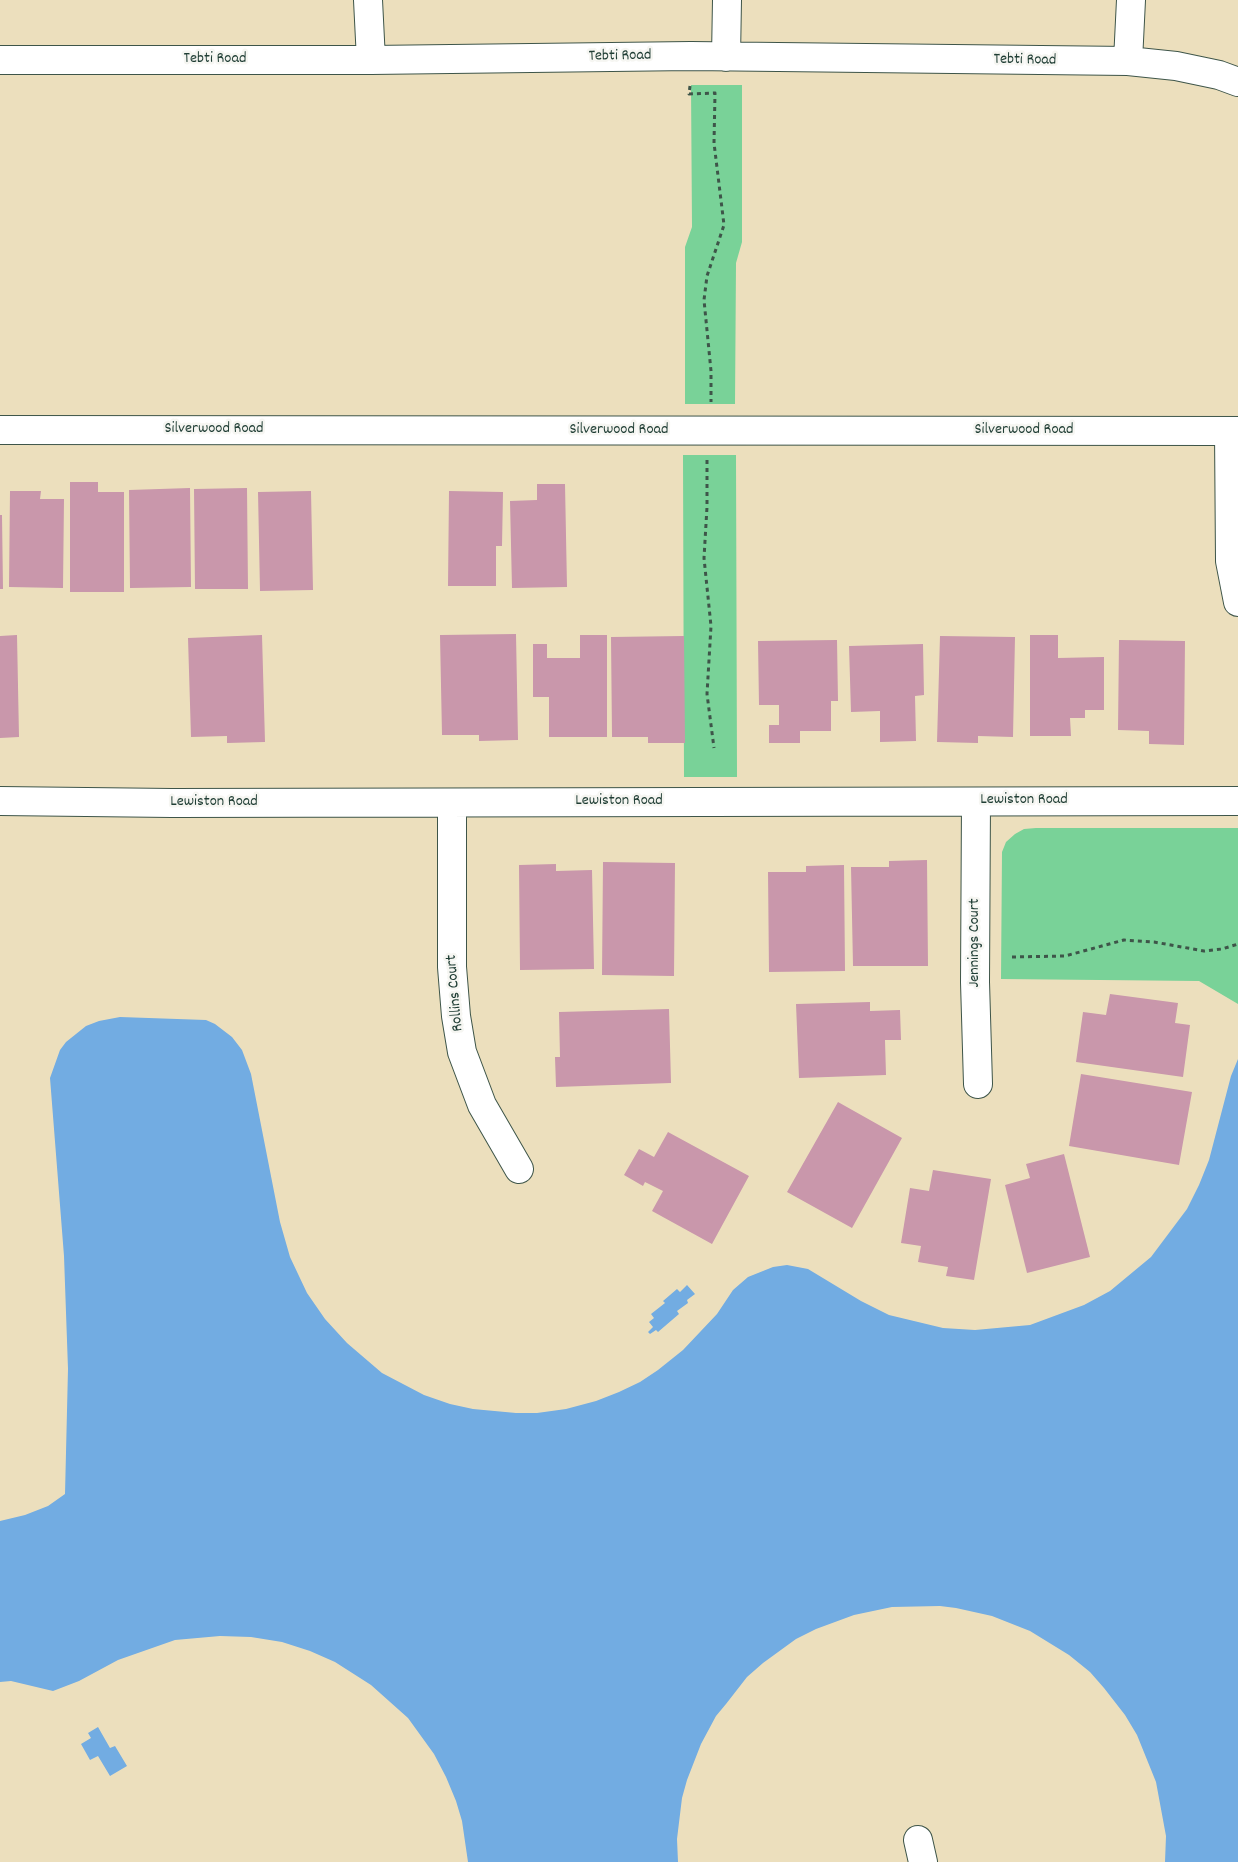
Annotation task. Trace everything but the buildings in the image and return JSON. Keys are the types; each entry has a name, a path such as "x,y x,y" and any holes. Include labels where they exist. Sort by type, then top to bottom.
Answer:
{"street":[{"path":"368,0 371,60"},
{"path":"726,57 727,0"},
{"path":"1128,61 1131,0"},
{"name":"Tebti Road","path":"0,60 371,60 691,56 1128,61 1176,66 1219,75 1238,82"},
{"name":"Silverwood Road","path":"0,430 1234,431"},
{"path":"1234,431 1230,561 1238,602"},
{"name":"Lewiston Road","path":"0,801 172,803 1238,801"},
{"name":"Jennings Court","path":"976,802 975,982 978,1084"},
{"name":"Rollins Court","path":"452,803 452,967 456,1016 462,1052 482,1105 519,1169"}],"path":[{"path":"691,56 689,94 715,93 714,143 724,225 707,276 704,300 711,371 711,431 707,449 707,507 704,558 711,626 707,694 714,748"},
{"path":"1012,957 1066,956 1124,940 1154,942 1204,951 1222,949 1238,944"}],"green space":[{"path":"691,85 742,85 742,242 736,263 735,404 685,404 685,247 692,227"},
{"path":"683,455 736,455 737,777 684,777"},
{"path":"1238,828 1238,1004 1199,981 1001,979 1002,852 1006,842 1015,834 1024,829"}],"water":[{"path":"120,1017 206,1020 215,1024 232,1037 242,1050 251,1074 280,1222 290,1257 307,1293 325,1319 347,1343 382,1373 424,1395 450,1404 473,1409 516,1413 537,1413 566,1409 596,1401 640,1382 683,1350 717,1314 733,1290 748,1277 773,1267 787,1265 808,1269 861,1301 889,1315 943,1328 975,1330 1030,1325 1084,1305 1110,1291 1151,1257 1187,1209 1209,1160 1231,1076 1238,1059 1238,1862 1165,1862 1166,1836 1156,1782 1137,1735 1125,1715 1104,1688 1090,1672 1069,1655 1030,1631 992,1616 956,1608 940,1606 892,1607 854,1615 816,1629 796,1639 747,1677 716,1716 701,1744 687,1780 682,1798 677,1839 678,1862 468,1862 462,1821 446,1777 434,1754 408,1718 371,1685 335,1662 282,1642 251,1637 220,1636 175,1640 118,1660 79,1681 53,1691 11,1681 0,1682 0,1521 25,1515 48,1506 65,1494 68,1369 64,1256 50,1078 60,1050 66,1042 86,1026 99,1021"},
{"path":"687,1285 695,1294 687,1300 688,1303 677,1311 679,1314 658,1332 656,1330 650,1334 648,1332 653,1327 649,1322 654,1318 651,1314 665,1303 663,1301 677,1289 680,1292"},
{"path":"98,1727 110,1748 115,1746 127,1766 110,1776 98,1756 90,1760 81,1744 91,1738 88,1733"}]}
